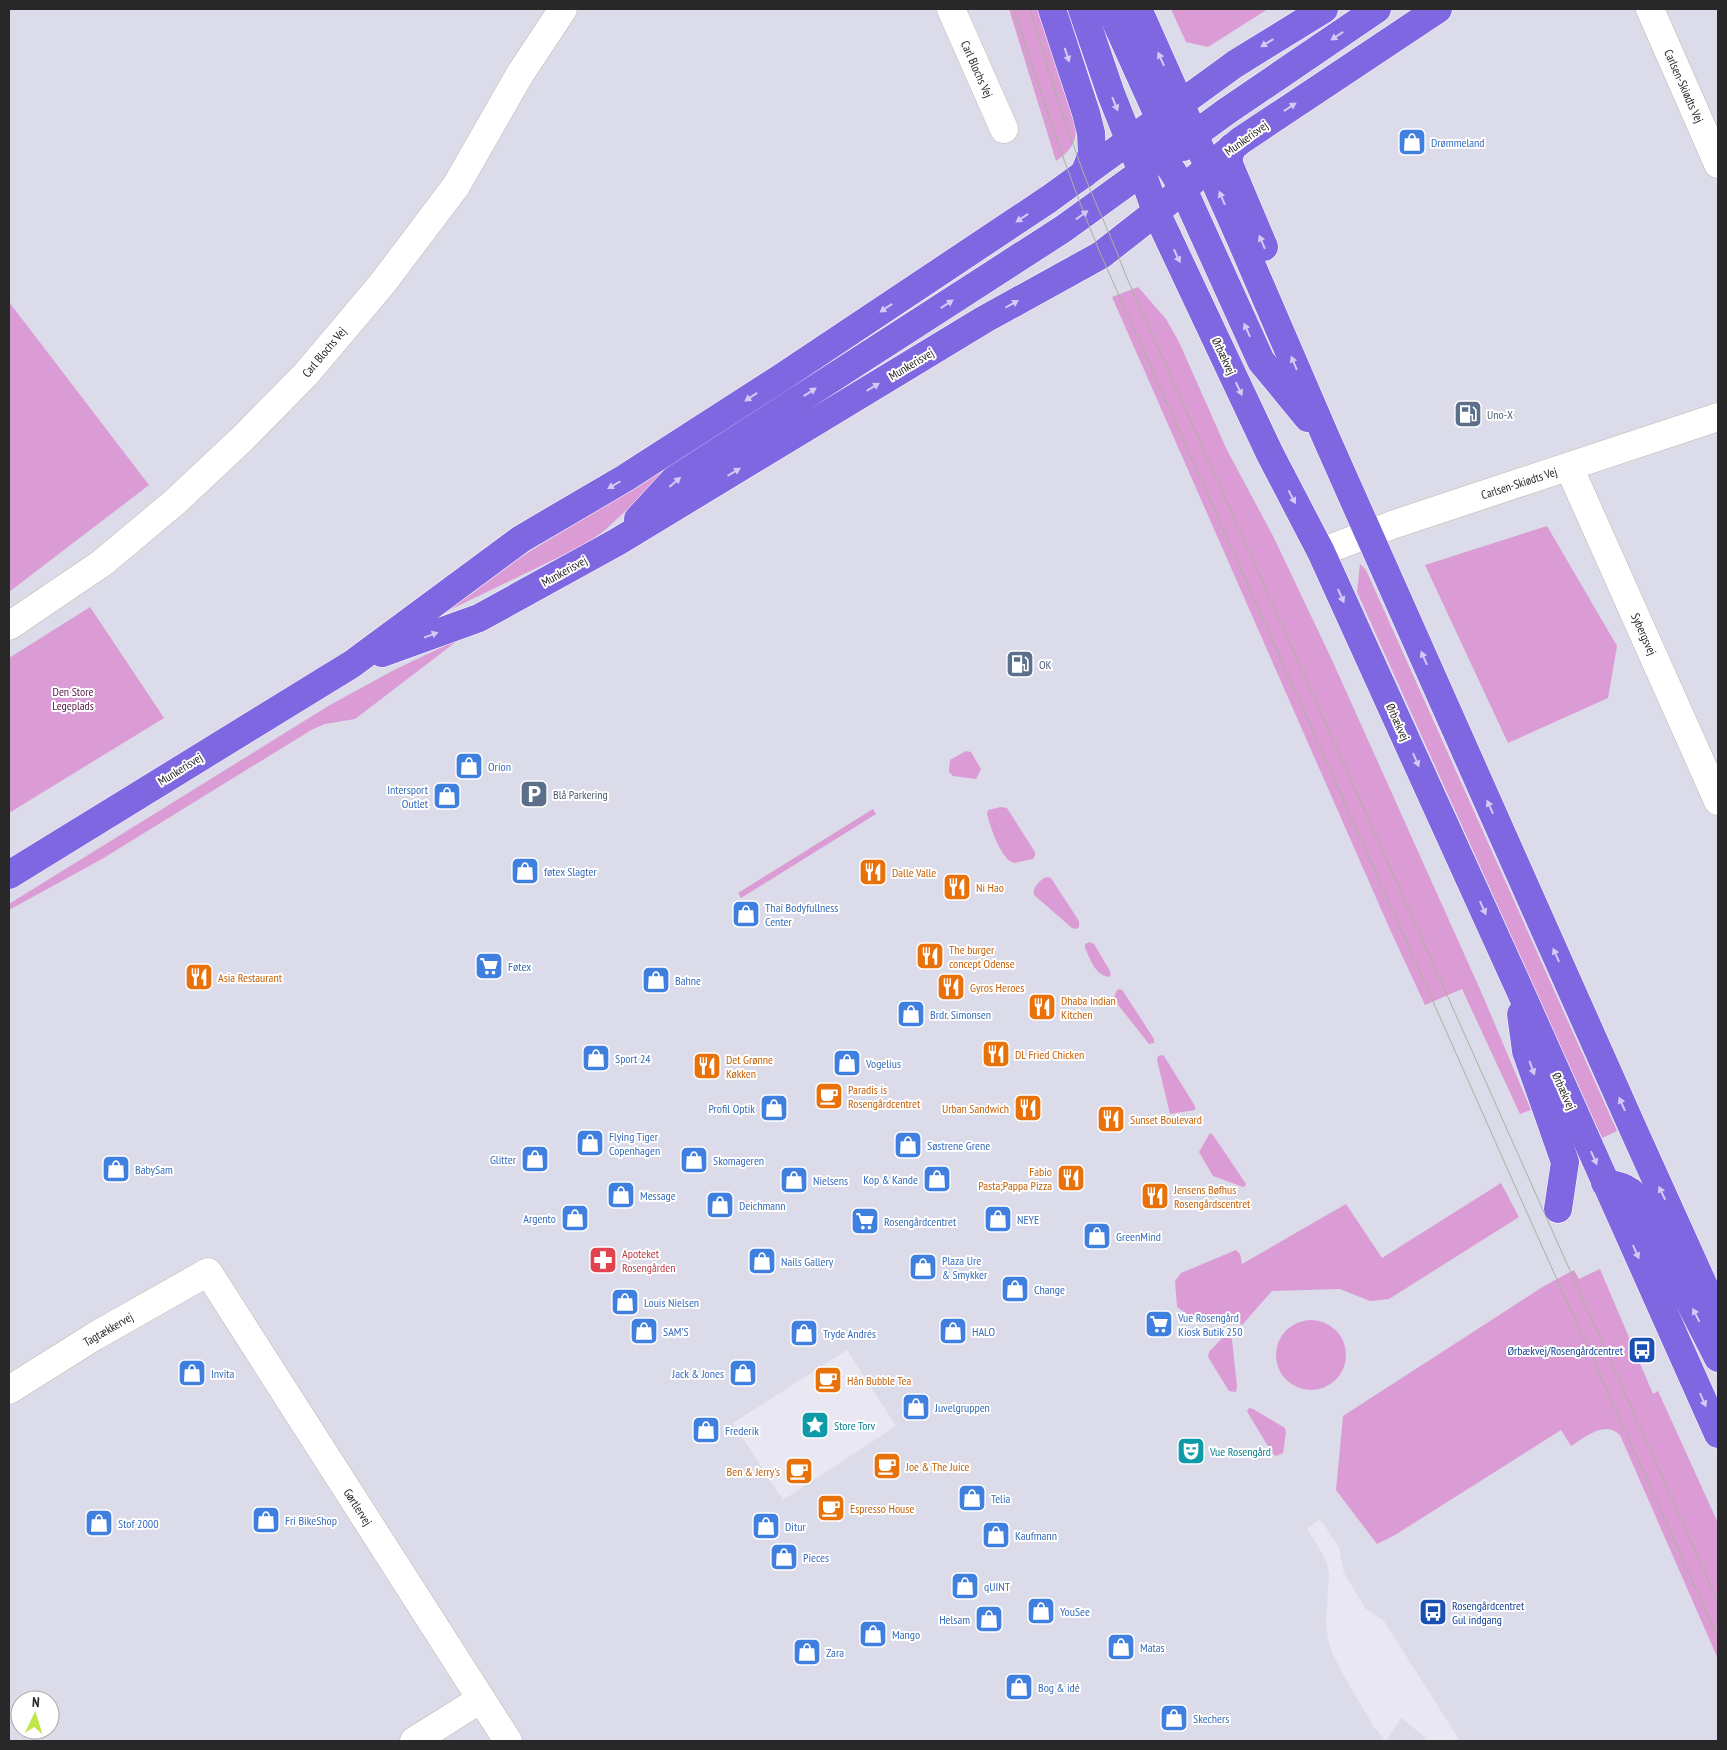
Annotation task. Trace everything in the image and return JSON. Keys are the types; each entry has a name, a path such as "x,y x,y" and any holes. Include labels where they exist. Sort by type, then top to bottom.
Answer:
{"main road":[{"path":"1052,9 1091,133 1092,154 1084,174"},
{"name":"Ørbækvej","path":"1082,9 1111,94 1130,141 1167,148 1209,167 1326,440 1718,1317"},
{"path":"1110,9 1183,189 1261,361 1326,440"},
{"name":"Ørbækvej","path":"1138,9 1180,104 1167,148 1156,212 1270,454 1321,552 1518,986 1718,1434"},
{"path":"1180,104 1235,64 1324,9"},
{"path":"617,542 674,480 1063,229 1167,148 1227,111 1377,9"},
{"name":"Munkerisvej","path":"352,664 479,618 617,542 985,319 1101,255 1232,148 1438,9"},
{"name":"Munkerisvej","path":"9,875 352,664 522,539 625,478 779,379 1050,199 1130,141 1167,148"},
{"path":"1232,148 1229,157 1230,164 1348,442 1369,534"},
{"path":"1518,986 1526,1051 1564,1162 1558,1209"},
{"path":"1605,1183 1618,1184 1630,1190 1636,1197 1718,1358"}],"street":[{"name":"Carl Blochs Vej","path":"9,626 102,564 169,507 242,439 306,374 382,284 456,186 520,74 563,9"},
{"name":"Carl Blochs Vej","path":"951,9 1004,129"},
{"name":"Carlsen-Skiødts Vej","path":"1650,9 1718,164"},
{"name":"Carlsen-Skiødts Vej","path":"1321,552 1369,534 1718,417"},
{"name":"Sybergsvej","path":"1569,467 1718,801"},
{"name":"Tagtækkervej","path":"9,1390 112,1326 208,1272"},
{"name":"Gørtlervej","path":"208,1272 508,1741"},
{"path":"414,1741 481,1699"}],"green space":[{"path":"1009,9 1038,9 1074,116 1076,130 1074,142 1067,152 1056,161"},
{"path":"1171,9 1268,9 1208,47 1186,42"},
{"path":"1138,287 1166,319 1179,342 1226,448 1275,540 1332,660 1483,996 1531,1110 1520,1114 1462,989 1425,1005 1112,297"},
{"path":"9,302 149,485 9,592"},
{"path":"685,456 604,531 584,545 435,617 431,612"},
{"path":"1547,526 1617,646 1608,698 1508,743 1425,565"},
{"path":"1360,564 1366,570 1617,1131 1602,1138 1357,592"},
{"name":"Den Store Legeplads","path":"90,607 164,718 9,813 9,658"},
{"path":"461,638 355,719 325,724 313,729 102,859 9,910 9,904 330,705 394,670"},
{"path":"966,751 971,752 981,769 976,779 953,776 949,772 950,760"},
{"path":"1001,807 1007,808 1035,852 1033,859 1014,863 1005,856 993,834 987,814 988,810"},
{"path":"873,809 876,814 741,898 738,893"},
{"path":"1047,877 1051,878 1079,921 1079,927 1076,929 1072,928 1034,895 1037,884"},
{"path":"1090,942 1094,944 1110,971 1111,975 1109,977 1096,970 1091,962 1085,948 1085,944"},
{"path":"1120,989 1154,1039 1154,1043 1149,1044 1115,1001 1114,997 1117,990"},
{"path":"1162,1055 1195,1106 1195,1110 1170,1114 1157,1060 1158,1056"},
{"path":"1210,1133 1246,1184 1245,1186 1243,1187 1213,1176 1199,1152"},
{"path":"1501,1183 1519,1217 1389,1299 1370,1301 1340,1289 1272,1291 1242,1325 1234,1319 1231,1322 1226,1322 1187,1314 1177,1307 1175,1281 1181,1273 1236,1250 1240,1254 1242,1264 1346,1204 1382,1258"},
{"path":"1600,1269 1653,1394 1658,1391 1718,1523 1718,1659 1620,1435 1614,1431 1608,1429 1595,1431 1571,1446 1561,1430 1395,1535 1377,1544 1336,1490 1343,1416 1544,1286 1574,1270 1579,1279"},
{"path":"1311,1320 1324,1323 1336,1330 1343,1342 1346,1355 1343,1368 1336,1380 1324,1387 1311,1390 1298,1387 1286,1380 1279,1368 1276,1355 1279,1342 1286,1330 1298,1323"},
{"path":"1226,1334 1232,1340 1236,1392 1229,1391 1208,1357 1209,1352"},
{"path":"1249,1408 1285,1428 1283,1453 1276,1456 1272,1453 1248,1413"}],"shaded area":[{"name":"Store Torv","path":"847,1350 896,1426 783,1500 733,1423"},
{"path":"1320,1519 1339,1547 1344,1573 1365,1608 1384,1621 1460,1741 1424,1741 1426,1738 1401,1718 1386,1741 1374,1727 1345,1678 1332,1653 1328,1639 1326,1623 1329,1574 1327,1563 1307,1528"}],"tram line":[{"path":"1014,9 1054,133 1101,255 1718,1638"},
{"path":"1030,9 1077,156 1126,276 1718,1602"}],"place":[{"name":"Drømmeland","path":"1412,142"},
{"name":"Uno-X","path":"1468,414"},
{"name":"OK","path":"1020,664"},
{"name":"Orion","path":"469,766"},
{"name":"Blå Parkering","path":"534,794"},
{"name":"Intersport Outlet","path":"447,796"},
{"name":"føtex Slagter","path":"525,871"},
{"name":"Dalle Valle","path":"873,872"},
{"name":"Ni Hao","path":"957,887"},
{"name":"Thai Bodyfullness Center","path":"746,914"},
{"name":"The burger concept Odense","path":"930,956"},
{"name":"Føtex","path":"489,966"},
{"name":"Asia Restaurant","path":"199,977"},
{"name":"Bahne","path":"656,980"},
{"name":"Gyros Heroes","path":"951,987"},
{"name":"Dhaba Indian Kitchen","path":"1042,1007"},
{"name":"Brdr. Simonsen","path":"911,1014"},
{"name":"DL Fried Chicken","path":"996,1054"},
{"name":"Sport 24","path":"596,1058"},
{"name":"Vogelius","path":"847,1063"},
{"name":"Det Grønne Køkken","path":"707,1066"},
{"name":"Paradis is Rosengårdcentret","path":"829,1096"},
{"name":"Profil Optik","path":"774,1108"},
{"name":"Urban Sandwich","path":"1028,1108"},
{"name":"Sunset Boulevard","path":"1111,1119"},
{"name":"Flying Tiger Copenhagen","path":"590,1143"},
{"name":"Søstrene Grene","path":"908,1145"},
{"name":"Glitter","path":"535,1159"},
{"name":"Skomageren","path":"694,1160"},
{"name":"BabySam","path":"116,1169"},
{"name":"Fabio Pasta;Pappa Pizza","path":"1071,1178"},
{"name":"Kop & Kande","path":"937,1179"},
{"name":"Nielsens","path":"794,1180"},
{"name":"Message","path":"621,1195"},
{"name":"Jensens Bøfhus Rosengårdscentret","path":"1155,1196"},
{"name":"Deichmann","path":"720,1205"},
{"name":"Argento","path":"575,1218"},
{"name":"NEYE","path":"998,1219"},
{"name":"Rosengårdcentret","path":"865,1221"},
{"name":"GreenMind","path":"1097,1236"},
{"name":"Apoteket Rosengården","path":"603,1260"},
{"name":"Nails Gallery","path":"762,1261"},
{"name":"Plaza Ure & Smykker","path":"923,1267"},
{"name":"Change","path":"1015,1289"},
{"name":"Louis Nielsen","path":"625,1302"},
{"name":"Vue Rosengård Kiosk Butik 250","path":"1159,1324"},
{"name":"SAM’S","path":"644,1331"},
{"name":"HALO","path":"953,1331"},
{"name":"Tryde Andrés","path":"804,1333"},
{"name":"Ørbækvej/Rosengårdcentret","path":"1642,1350"},
{"name":"Invita","path":"192,1373"},
{"name":"Jack & Jones","path":"743,1373"},
{"name":"Hân Bubble Tea","path":"828,1380"},
{"name":"Juvelgruppen","path":"916,1407"},
{"name":"Store Torv","path":"815,1425"},
{"name":"Frederik","path":"706,1430"},
{"name":"Vue Rosengård","path":"1191,1451"},
{"name":"Joe & The Juice","path":"887,1466"},
{"name":"Ben & Jerry's","path":"799,1471"},
{"name":"Telia","path":"972,1498"},
{"name":"Espresso House","path":"831,1508"},
{"name":"Fri BikeShop","path":"266,1520"},
{"name":"Stof 2000","path":"99,1523"},
{"name":"Ditur","path":"766,1526"},
{"name":"Kaufmann","path":"996,1535"},
{"name":"Pieces","path":"784,1557"},
{"name":"qUINT","path":"965,1586"},
{"name":"YouSee","path":"1041,1611"},
{"name":"Rosengårdcentret Gul indgang","path":"1433,1612"},
{"name":"Helsam","path":"989,1619"},
{"name":"Mango","path":"873,1634"},
{"name":"Matas","path":"1121,1647"},
{"name":"Zara","path":"807,1652"},
{"name":"Bog & idé","path":"1019,1687"},
{"name":"Skechers","path":"1174,1718"}]}
